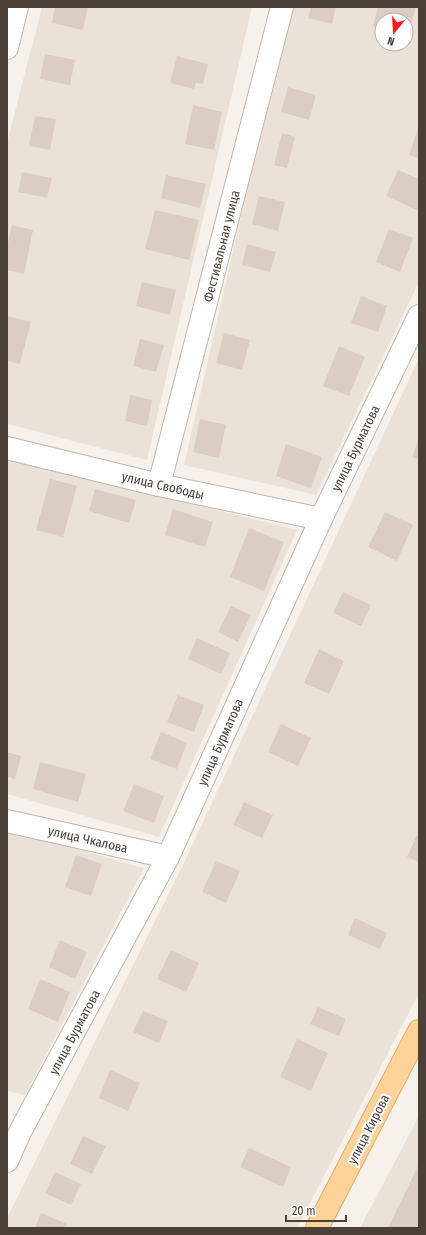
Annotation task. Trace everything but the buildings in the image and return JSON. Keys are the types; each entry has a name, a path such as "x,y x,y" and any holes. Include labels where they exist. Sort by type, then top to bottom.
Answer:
{"main road":[{"name":"улица Кирова","path":"317,1228 419,1031"}],"street":[{"path":"7,48 17,7"},
{"name":"Фестивальная улица","path":"159,485 282,7"},
{"name":"улица Бурматова","path":"7,1161 14,1128 168,857 321,519 419,316"},
{"name":"улица Свободы","path":"7,448 159,485 321,519"},
{"name":"улица Чкалова","path":"7,821 168,857"}],"shaded area":[{"path":"42,7 252,7 147,460 7,424 7,143"},
{"path":"289,7 419,7 419,282 316,495 184,465"},
{"path":"419,358 419,993 297,1228 7,1228 7,1218 183,865"},
{"path":"7,457 297,530 159,837 7,794"},
{"path":"7,829 144,868 25,1095 7,1091"},
{"path":"419,1116 419,1228 360,1228"}]}
